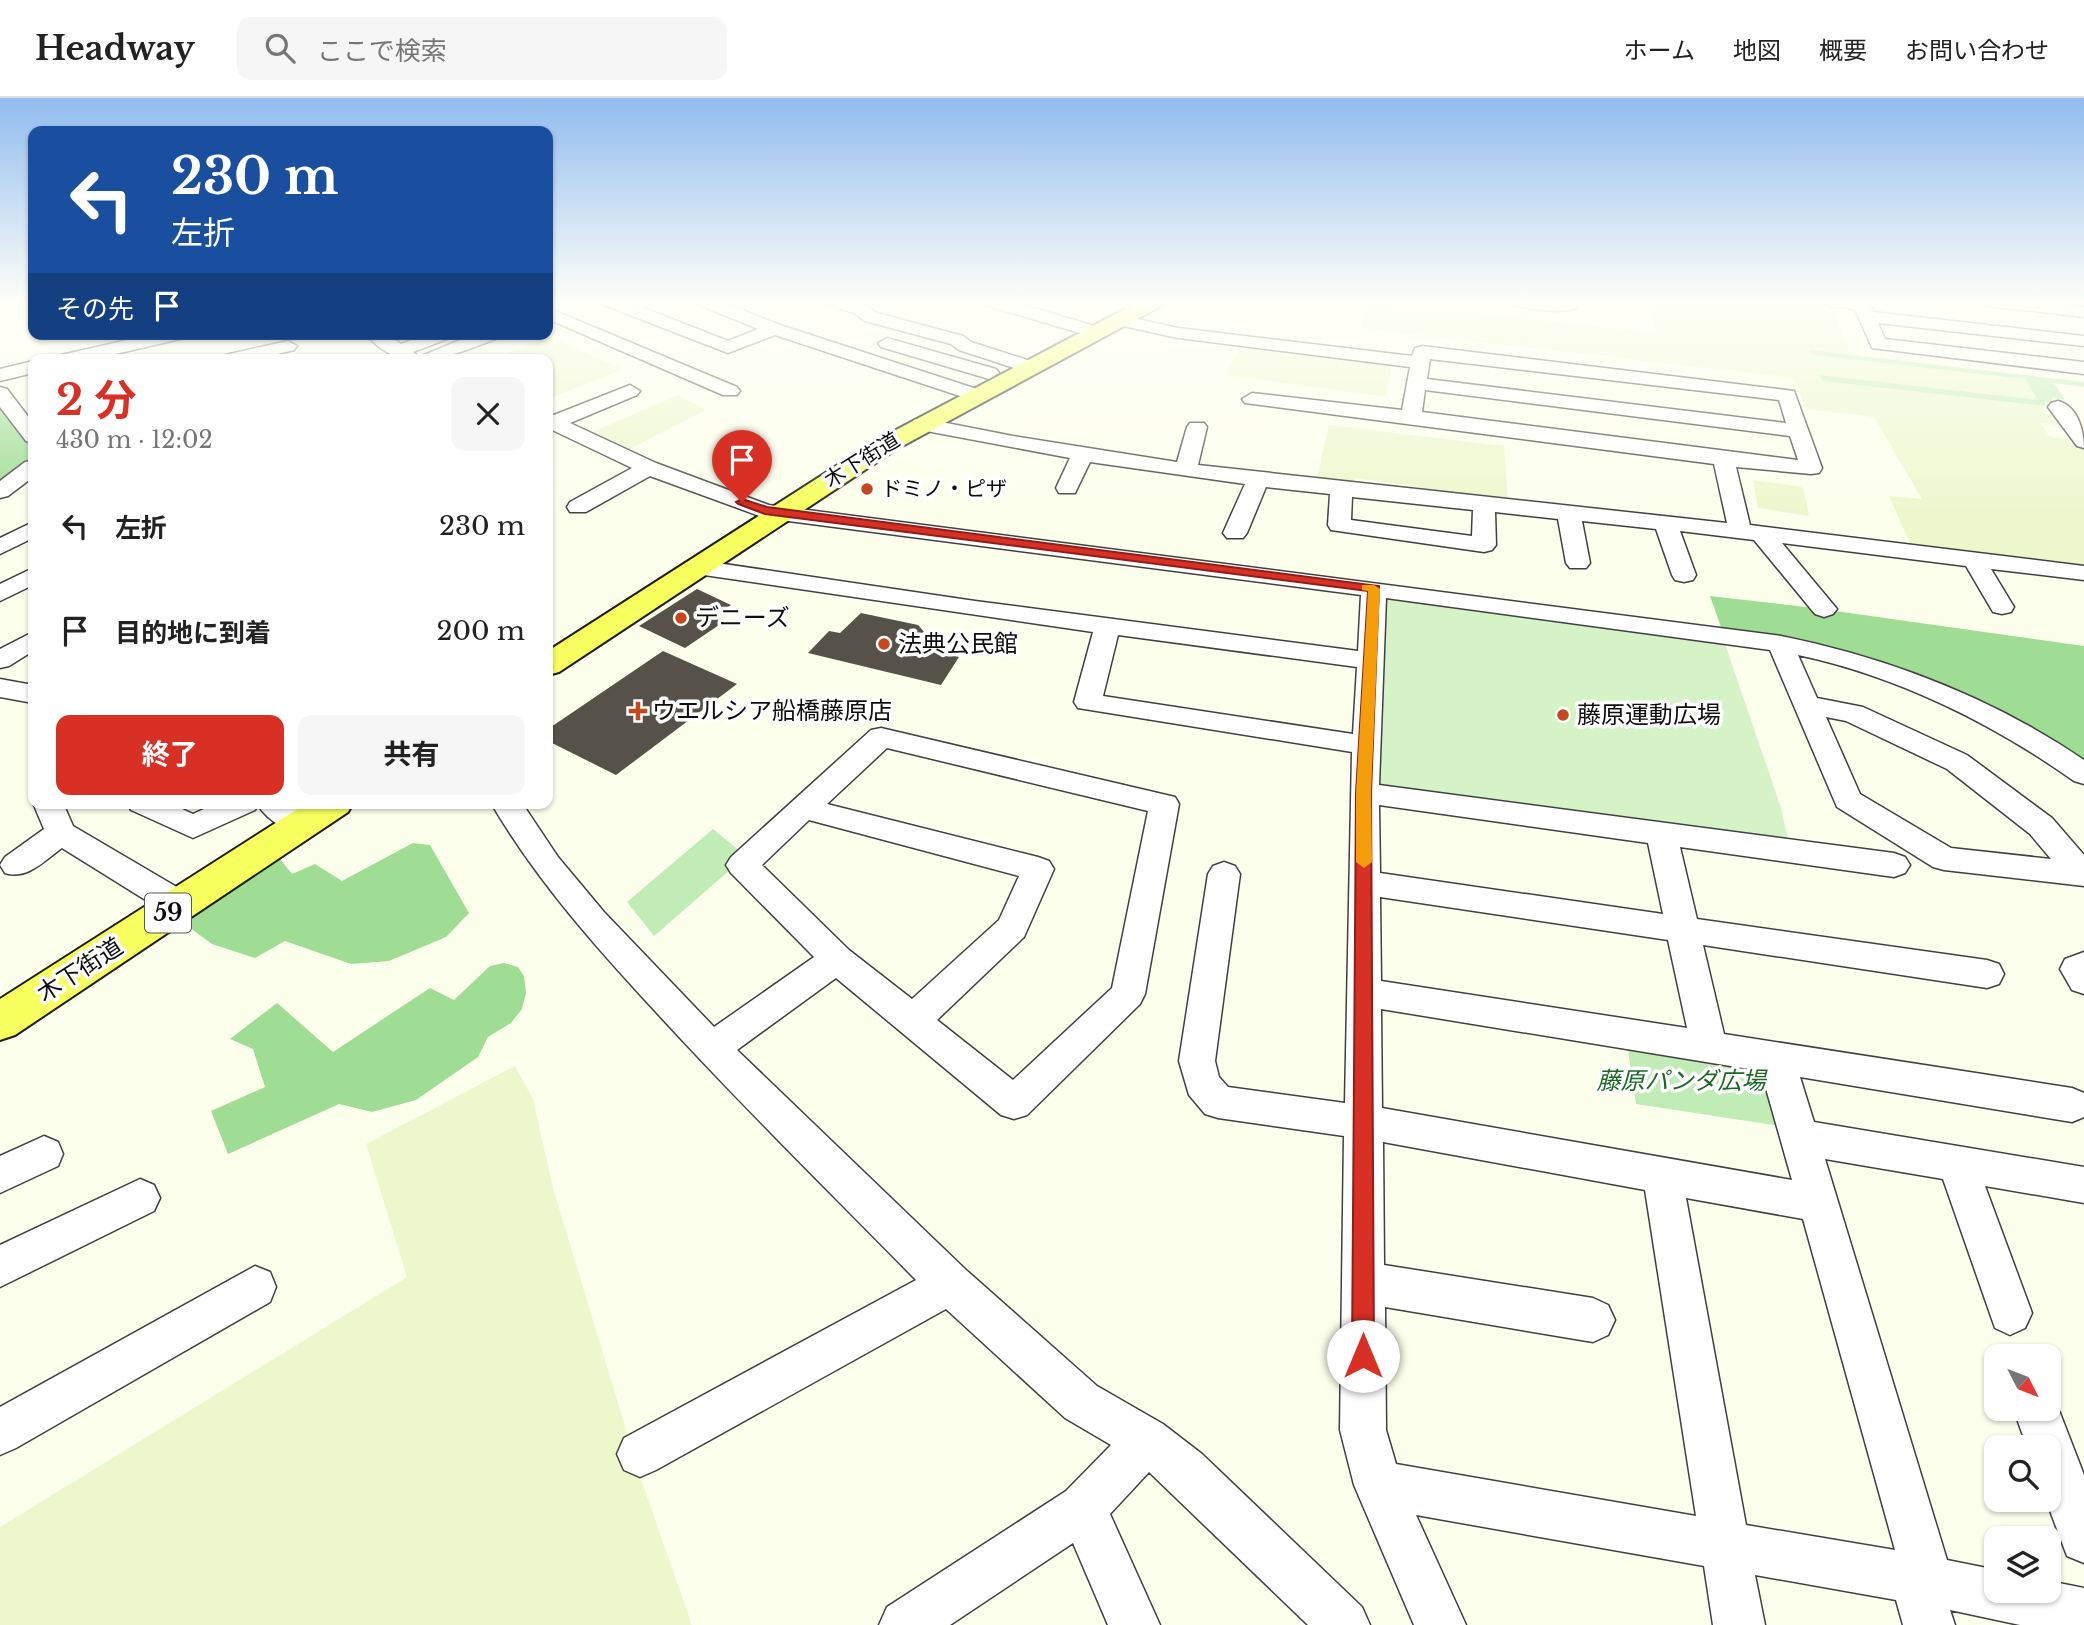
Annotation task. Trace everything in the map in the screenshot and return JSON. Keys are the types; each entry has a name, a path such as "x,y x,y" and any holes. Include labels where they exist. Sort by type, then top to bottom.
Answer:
{"main road":[{"name":"木下街道","path":"553,662 780,512 921,424 1018,373"},
{"name":"木下街道","path":"0,1022 180,905 303,810"}],"street":[{"path":"686,372 730,391"},
{"path":"906,372 976,395"},
{"path":"1414,372 1799,431"},
{"path":"1252,399 1811,468 1787,395 1594,372"},
{"path":"1411,417 1418,373"},
{"path":"553,423 630,391"},
{"path":"0,393 26,414"},
{"path":"2058,407 2080,432"},
{"path":"921,424 1082,455 1342,489 1751,532 2076,572 2084,595"},
{"path":"553,425 648,468 765,510 1780,644 1862,665 1933,692 2015,731 2084,774"},
{"path":"1186,468 1197,427"},
{"path":"1067,488 1082,455"},
{"path":"1724,459 1751,532 1824,609"},
{"path":"578,507 648,468"},
{"path":"0,491 28,471"},
{"path":"1235,533 1259,478"},
{"path":"1342,489 1339,525 1484,545 1484,505"},
{"path":"1569,514 1578,563"},
{"path":"1665,523 1684,575"},
{"path":"0,547 18,531"},
{"path":"0,555 28,563"},
{"path":"1974,560 2002,607"},
{"path":"697,567 1371,661"},
{"path":"0,594 28,578"},
{"path":"1374,589 1364,793 1363,1430 1378,1485 1440,1625"},
{"path":"1107,626 1088,702 1366,745"},
{"path":"0,660 28,643"},
{"path":"1780,644 1847,800 1944,859 2082,873"},
{"path":"0,688 28,693"},
{"path":"1806,705 1853,713 1957,762 2041,826 2082,873"},
{"path":"881,737 1164,804 1128,994 1014,1103 837,959 742,865 803,808 881,737"},
{"path":"1364,793 1894,865"},
{"path":"803,808 1038,869 1012,928 913,1020"},
{"path":"51,809 61,833 180,905"},
{"path":"155,809 193,827 231,809"},
{"path":"510,809 547,866 592,922 711,1048 950,1284 1081,1402 1147,1440 1185,1471 1344,1625"},
{"path":"16,865 61,833"},
{"path":"1661,834 1709,1047"},
{"path":"1224,874 1197,1061 1202,1084 1218,1102 1364,1122 1818,1203"},
{"path":"1364,883 1987,974"},
{"path":"711,1048 837,959"},
{"path":"2084,966 2077,969 2084,980"},
{"path":"1363,992 2071,1105"},
{"path":"1776,1058 1924,1595"},
{"path":"1799,1138 2084,1185"},
{"path":"0,1175 44,1154"},
{"path":"1957,1164 2010,1313"},
{"path":"1662,1175 1739,1625"},
{"path":"0,1267 139,1198"},
{"path":"1364,1283 1593,1320"},
{"path":"640,1454 950,1284"},
{"path":"0,1432 255,1287"},
{"path":"2041,1421 2084,1539"},
{"path":"905,1625 1083,1508 1147,1440"},
{"path":"1378,1485 1726,1547 1924,1595 2084,1613"},
{"path":"1083,1508 1134,1625"}],"green space":[{"path":"553,372 615,372 553,397"},
{"path":"1227,372 1390,372 1386,397 1226,375"},
{"path":"1744,372 1965,372 2025,379 2039,401 1820,376 1822,381 2041,405 2046,414 2059,416 2067,426 2040,423 2050,437 2079,441 2084,446 2084,569 1912,548 1889,496 1922,499 1874,417 1806,409 1794,378"},
{"path":"1965,372 2001,372 2084,382 2084,387 2054,383 2065,400 2052,398 2053,403 2044,402 2046,406 1822,381 1819,375 2038,400 2025,379"},
{"path":"678,395 706,410 624,452 586,435"},
{"path":"0,405 28,444 28,463 0,485"},
{"path":"1329,425 1504,446 1508,504 1416,493 1415,486 1355,478 1353,486 1316,482"},
{"path":"1753,480 1803,487 1809,516 1758,508"},
{"name":"藤原運動広場","path":"1383,596 1453,608 1724,641 1781,808 1789,844 1375,789"},
{"path":"1710,596 2084,646 2084,763 1791,639 1721,627"},
{"path":"713,829 746,856 654,936 627,902"},
{"path":"413,843 430,845 469,913 446,937 389,961 351,964 285,941 255,958 212,944 182,922 280,859 292,874 315,864 342,881"},
{"path":"504,963 518,967 524,976 526,993 522,1009 511,1023 488,1037 478,1057 416,1100 372,1112 339,1104 228,1154 211,1111 265,1087 253,1049 230,1039 277,1003 333,1052 430,988 454,1000 490,966"},
{"name":"藤原パンダ広場","path":"1627,1044 1753,1064 1773,1075 1787,1127 1636,1104"},
{"path":"515,1066 533,1099 553,1188 642,1482 692,1625 0,1625 0,1527 407,1277 366,1144"}],"building":[{"path":"697,589 731,605 715,616 725,621 685,648 639,626"},
{"path":"861,613 918,625 942,652 959,657 941,685 808,653 829,631 840,633"},
{"path":"663,651 737,684 616,775 553,744 553,726"}],"slow traffic":[{"path":"1364,862 1364,793 1374,589 1366,588"}],"place":[{"name":"ドミノ・ピザ","path":"867,489"},
{"name":"デニーズ","path":"681,618"},
{"name":"法典公民館","path":"884,644"},
{"name":"ウエルシア船橋藤原店","path":"638,711"},
{"name":"藤原運動広場","path":"1563,715"}],"route":[{"path":"742,502 765,510 1374,589 1364,793 1363,1356"}]}
